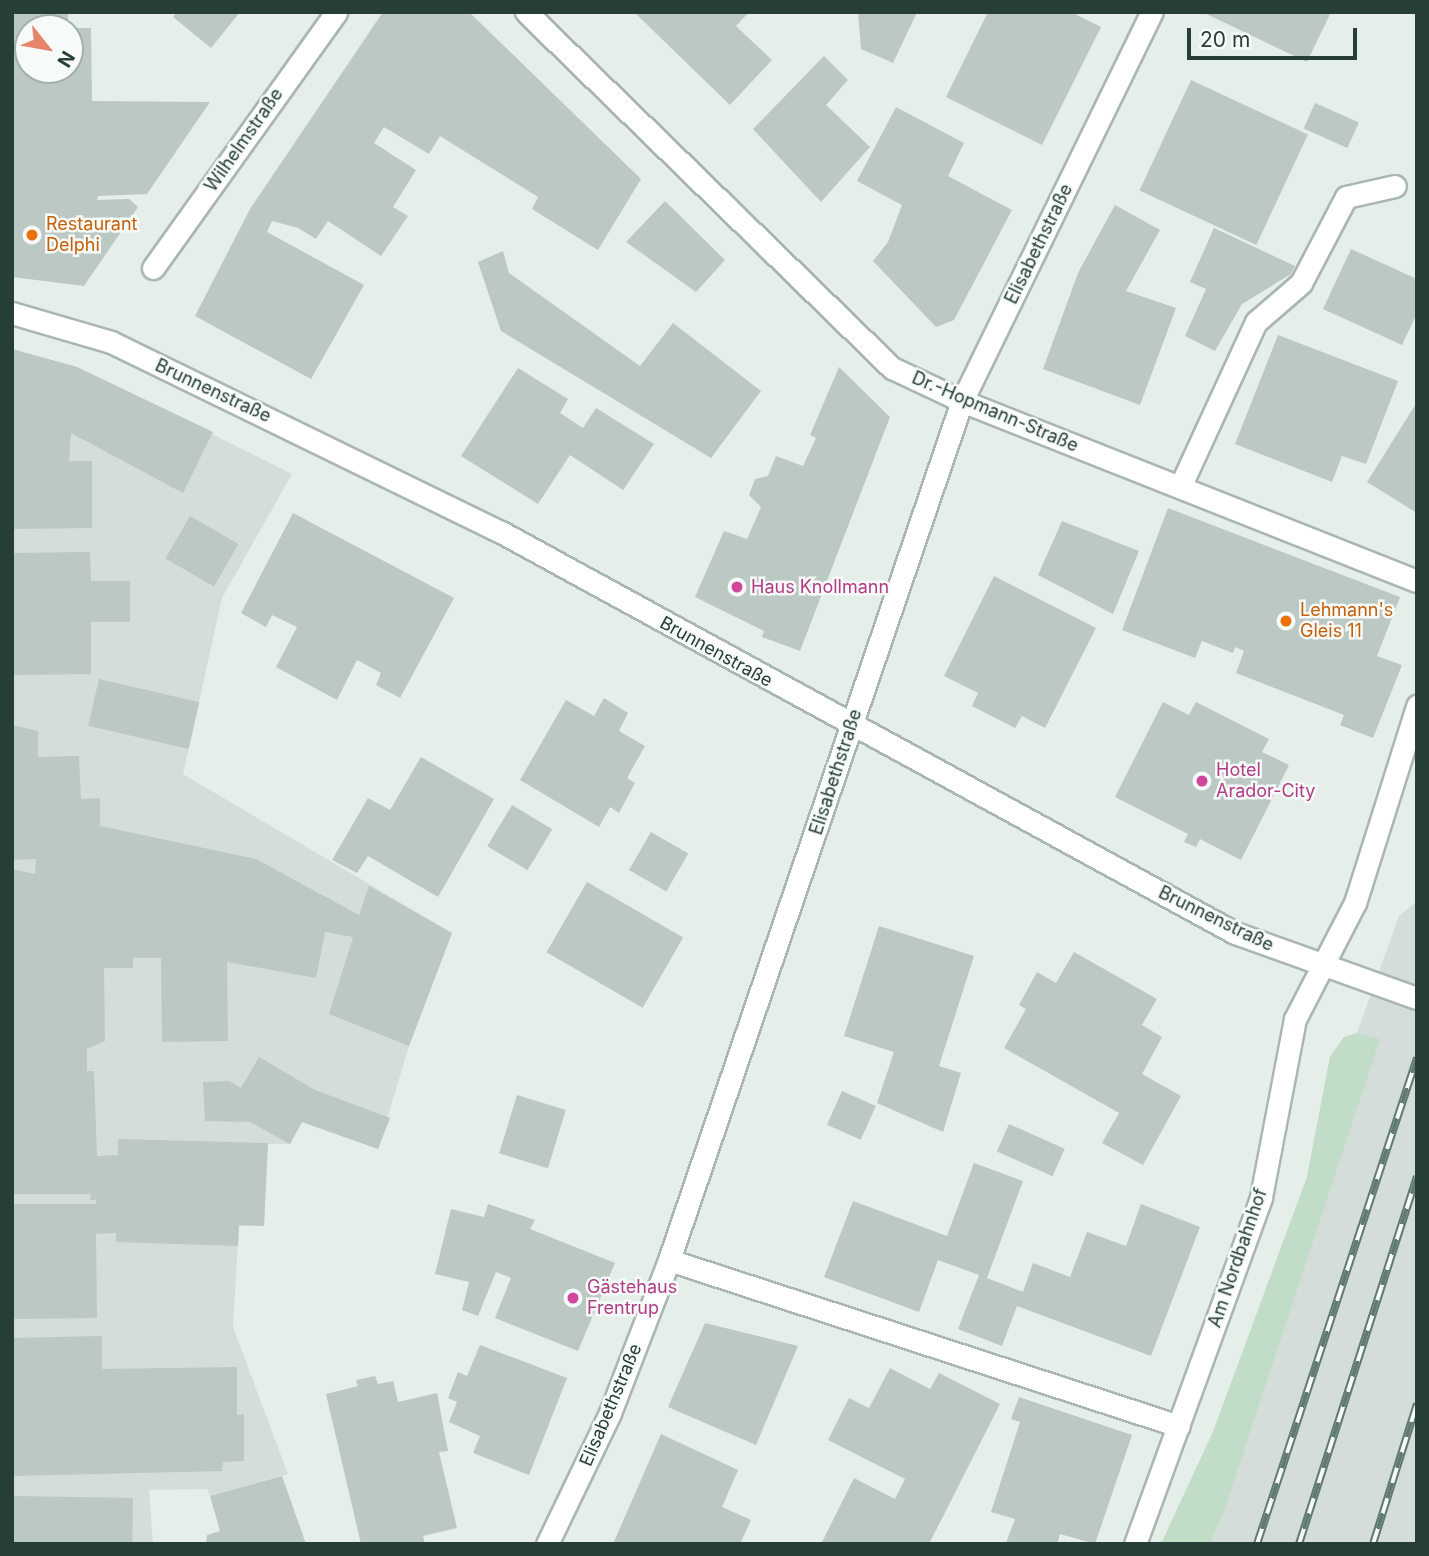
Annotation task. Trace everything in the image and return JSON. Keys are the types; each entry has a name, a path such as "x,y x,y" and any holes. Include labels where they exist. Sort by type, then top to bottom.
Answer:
{"street":[{"name":"Wilhelmstraße","path":"153,268 336,12"},
{"name":"Dr.-Hopmann-Straße","path":"526,12 892,368 962,401 1417,581"},
{"name":"Elisabethstraße","path":"547,1544 610,1413 669,1260 962,401 1152,12"},
{"path":"1180,488 1256,322 1301,284 1346,197 1395,186"},
{"name":"Brunnenstraße","path":"12,313 111,342 501,532 851,727 1235,933 1321,967 1417,998"},
{"path":"1321,967 1355,903 1417,706"},
{"name":"Am Nordbahnhof","path":"1135,1544 1261,1197 1276,1131 1286,1049 1321,967"},
{"path":"669,1260 1179,1426"}],"shaded area":[{"path":"12,349 77,367 292,474 222,598 183,774 452,933 409,1046 378,1149 302,1122 290,1144 268,1144 264,1226 239,1226 233,1327 288,1474 210,1496 207,1489 149,1490 153,1544 12,1544"},
{"path":"1417,901 1417,1544 1161,1544 1213,1432 1307,1177 1330,1057 1344,1037 1357,1033 1399,916"}],"green space":[{"path":"1357,1033 1380,1039 1224,1511 1210,1544 1161,1544 1213,1432 1307,1177 1330,1057 1344,1037"}],"building":[{"path":"12,12 68,12 14,14 14,84 84,84 84,28 91,28 92,101 210,102 147,194 98,196 97,200 129,199 138,207 84,286 12,277"},
{"path":"177,12 240,12 211,48 173,17"},
{"path":"383,12 469,12 641,179 598,250 532,209 538,197 440,136 429,154 384,127 374,143 416,170 393,207 408,216 381,256 328,221 316,239 298,228 272,221 267,232 364,285 311,379 195,316 250,209"},
{"path":"634,12 749,12 736,26 772,60 730,105"},
{"path":"858,12 917,12 893,63 861,49"},
{"path":"988,12 1071,12 1101,27 1042,145 946,97"},
{"path":"1202,12 1331,12 1307,62"},
{"path":"824,56 848,80 826,105 870,147 821,202 753,129"},
{"path":"1191,80 1308,135 1256,245 1139,191"},
{"path":"1315,103 1359,123 1347,148 1304,129"},
{"path":"896,107 964,143 948,176 1012,210 954,320 936,327 873,261 888,242 902,205 857,181"},
{"path":"665,201 725,260 696,292 626,242"},
{"path":"1115,205 1160,230 1126,291 1176,308 1140,405 1043,369 1078,273"},
{"path":"1214,228 1295,266 1291,274 1242,304 1215,351 1185,336 1206,289 1190,282"},
{"path":"1351,249 1417,279 1417,313 1402,345 1323,309"},
{"path":"503,251 509,273 640,366 673,323 761,391 711,458 501,331 478,262"},
{"path":"1278,335 1398,381 1366,464 1342,456 1332,482 1235,444"},
{"path":"12,349 77,367 213,432 183,493 71,433 69,461 92,461 92,528 12,529"},
{"path":"839,367 890,417 800,651 762,637 764,631 695,597 724,531 747,539 761,507 749,495 755,479 768,476 776,456 803,466 816,438 810,435"},
{"path":"518,368 568,399 560,413 583,428 596,408 654,444 623,490 570,455 538,504 461,456"},
{"path":"1417,402 1417,513 1367,482"},
{"path":"1168,508 1400,597 1377,656 1402,665 1373,738 1340,725 1344,715 1236,673 1244,651 1235,647 1233,653 1202,641 1195,658 1122,630"},
{"path":"293,513 454,598 400,698 376,685 381,673 357,660 337,700 276,667 297,627 272,615 266,627 241,613"},
{"path":"190,516 238,544 214,586 166,558"},
{"path":"1062,521 1139,551 1113,614 1038,575"},
{"path":"90,552 91,581 130,581 130,622 91,622 91,674 12,675 12,553"},
{"path":"994,576 1096,628 1045,728 1022,716 1015,728 972,706 978,693 944,676"},
{"path":"99,679 199,702 189,749 88,726"},
{"path":"604,698 628,713 619,731 645,746 627,778 635,783 619,813 610,807 599,827 520,780 566,700 594,716"},
{"name":"Hotel Arador-City","path":"1163,702 1189,715 1196,702 1269,739 1262,752 1289,765 1241,860 1200,839 1196,847 1184,842 1188,834 1115,797"},
{"path":"12,725 38,731 38,757 79,756 81,799 100,798 100,826 256,859 359,915 369,886 452,933 409,1046 329,1014 353,937 325,932 316,978 227,962 228,1041 162,1042 161,958 133,958 133,968 104,968 105,1041 87,1049 87,1071 94,1071 97,1156 118,1155 118,1139 268,1143 264,1226 239,1225 238,1246 116,1242 116,1233 96,1234 97,1318 12,1319 12,1204 96,1204 96,1200 90,1200 91,1194 12,1194 12,869 35,874 36,859 12,860"},
{"path":"421,757 494,799 438,897 368,856 357,873 332,860 368,798 390,810"},
{"path":"512,805 552,829 528,870 487,846"},
{"path":"651,832 688,854 666,892 629,870"},
{"path":"587,882 683,937 643,1008 546,952"},
{"path":"879,926 974,956 939,1066 961,1073 943,1132 877,1103 894,1052 844,1036"},
{"path":"1074,952 1157,999 1142,1025 1162,1037 1142,1074 1181,1096 1143,1165 1102,1143 1119,1113 1004,1048 1026,1009 1019,1005 1037,972 1056,983"},
{"path":"259,1057 315,1090 390,1118 378,1149 302,1122 290,1144 250,1122 205,1121 203,1082 229,1081 241,1088"},
{"path":"842,1091 876,1106 861,1140 827,1125"},
{"path":"517,1095 566,1110 548,1168 499,1153"},
{"path":"1009,1124 1065,1149 1053,1176 997,1151"},
{"path":"974,1163 1023,1181 987,1278 1023,1292 1033,1263 1070,1277 1087,1232 1126,1246 1141,1204 1200,1227 1151,1356 1017,1306 1002,1346 958,1329 979,1275 938,1260 919,1312 824,1277 853,1201 947,1236"},
{"path":"488,1204 535,1220 530,1229 615,1263 578,1351 495,1318 511,1278 496,1272 478,1316 462,1310 469,1282 435,1274 451,1209 484,1217"},
{"path":"705,1323 798,1346 756,1445 668,1407"},
{"path":"102,1336 102,1369 237,1367 237,1415 244,1414 244,1461 223,1462 222,1471 12,1476 12,1338"},
{"path":"480,1345 567,1378 529,1475 473,1453 480,1436 449,1422 457,1402 448,1398 458,1372 467,1376"},
{"path":"890,1368 930,1389 939,1373 1000,1404 929,1544 821,1544 854,1478 895,1499 905,1479 828,1440 849,1398 869,1408"},
{"path":"375,1376 378,1384 393,1381 398,1402 437,1393 448,1451 439,1452 457,1528 423,1536 425,1544 361,1544 326,1394 358,1386 356,1380"},
{"path":"1019,1397 1132,1435 1095,1544 1060,1534 1057,1544 1006,1543 1015,1519 991,1512 1020,1422 1011,1419"},
{"path":"661,1434 738,1470 722,1507 751,1520 740,1544 613,1544"},
{"path":"282,1476 306,1544 206,1544 207,1535 220,1531 210,1496"},
{"path":"12,1496 133,1498 132,1544 12,1542"}],"railway":[{"path":"1257,1544 1417,1058"},
{"path":"1299,1544 1417,1176"},
{"path":"1373,1544 1417,1404"}],"place":[{"name":"Restaurant Delphi","path":"32,235"},
{"name":"Haus Knollmann","path":"737,587"},
{"name":"Lehmann's Gleis 11","path":"1286,621"},
{"name":"Hotel Arador-City","path":"1202,781"},
{"name":"Gästehaus Frentrup","path":"573,1298"}]}
